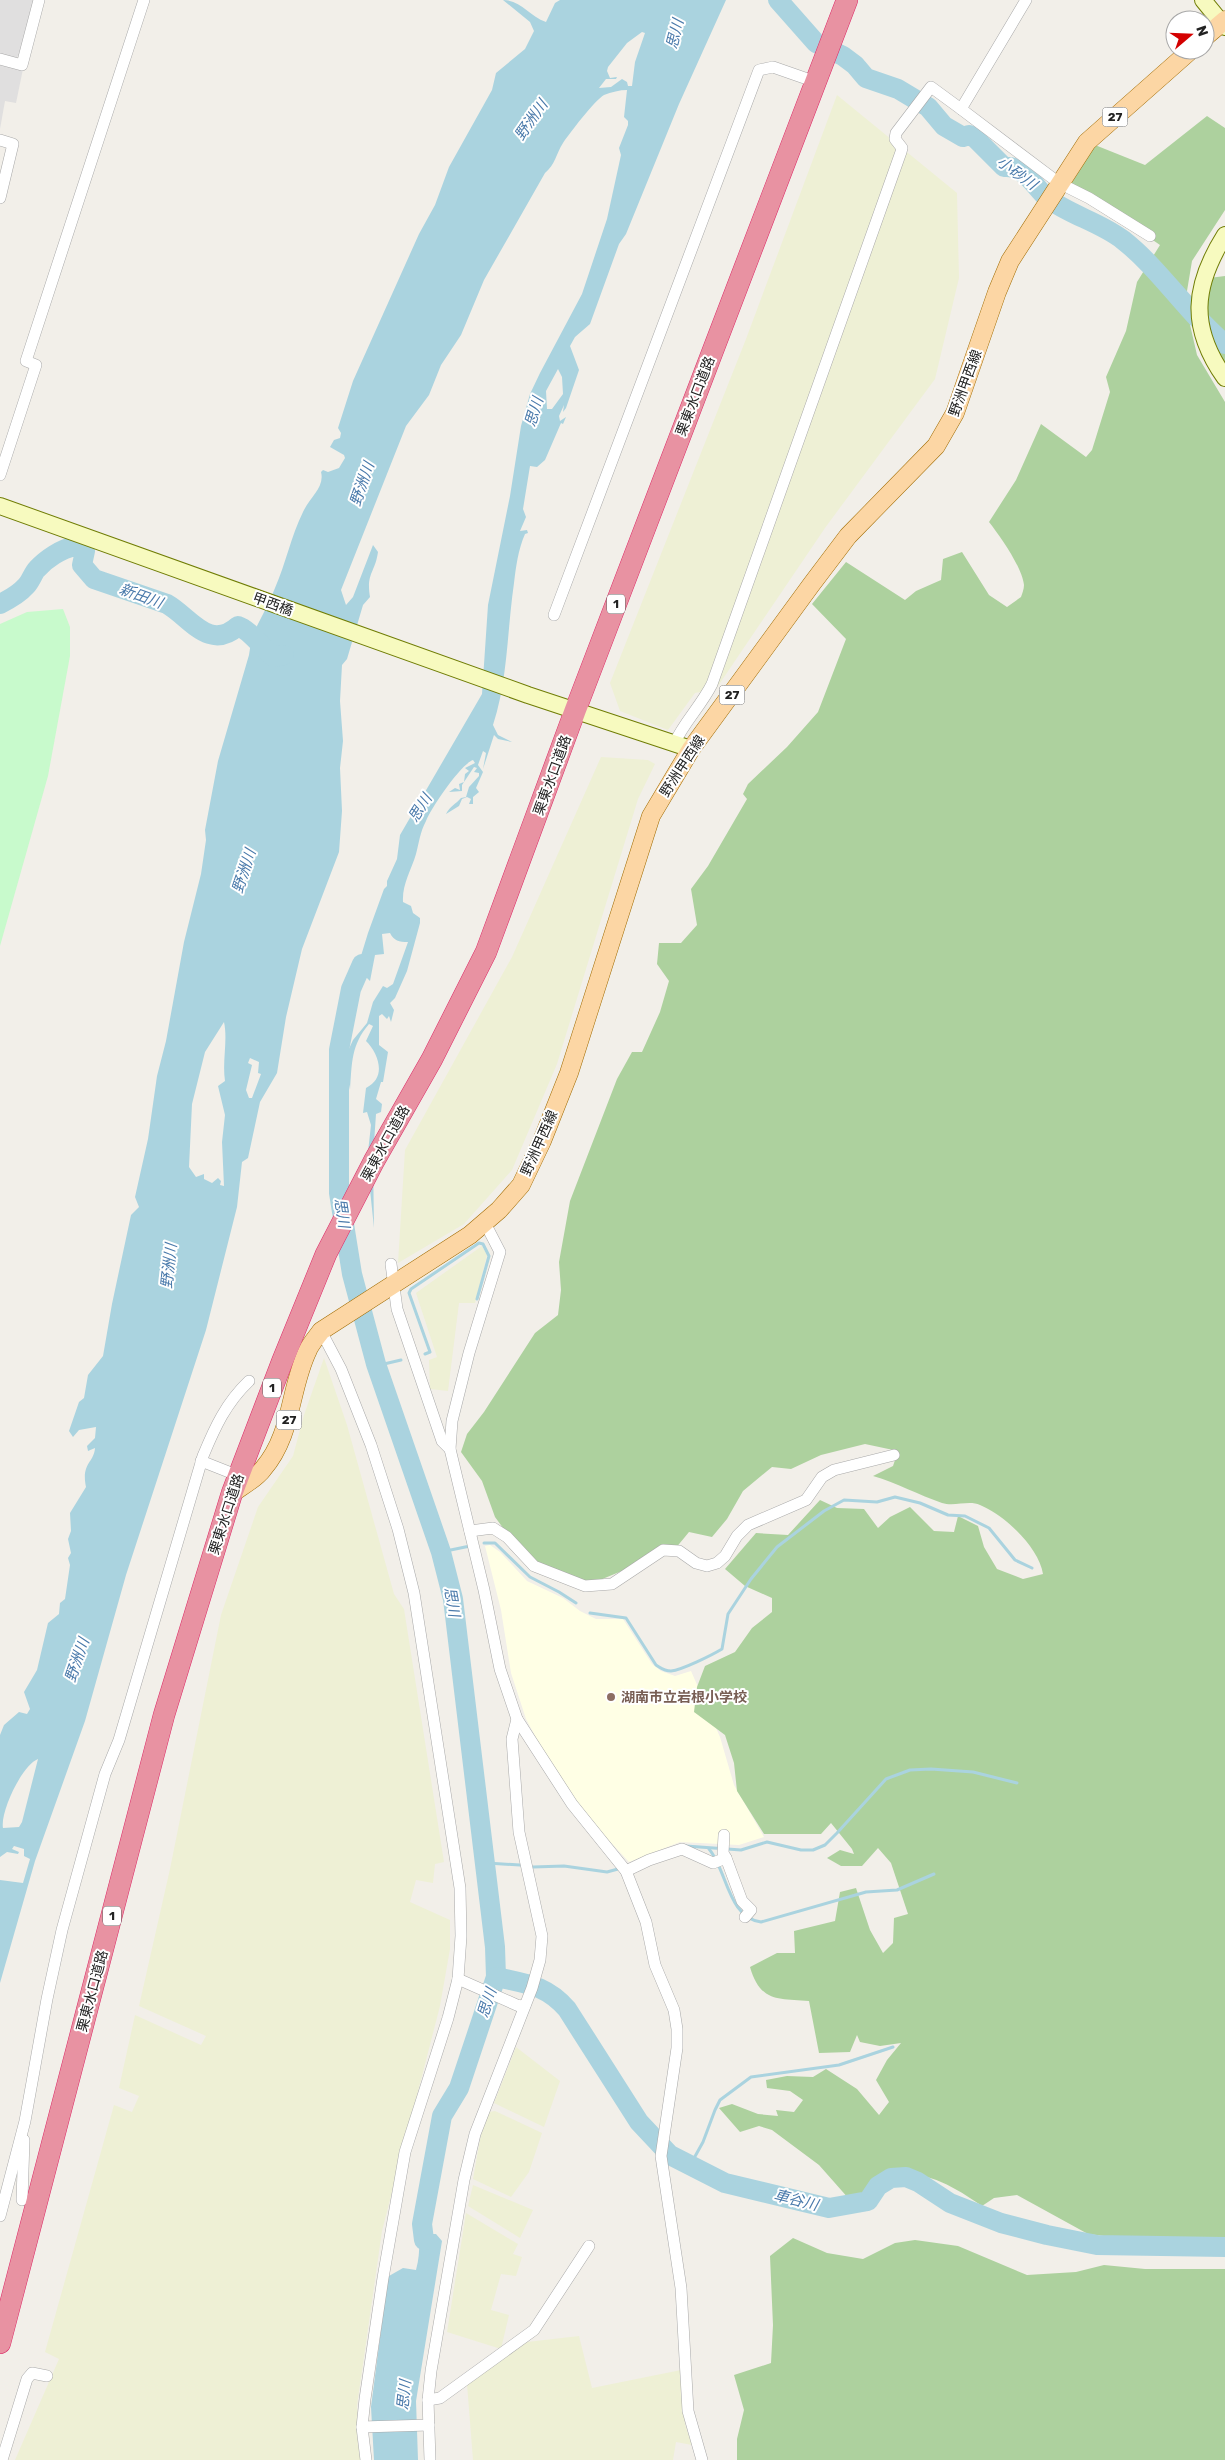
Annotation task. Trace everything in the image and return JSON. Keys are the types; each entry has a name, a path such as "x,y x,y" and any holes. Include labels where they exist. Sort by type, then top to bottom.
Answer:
{"highway":[{"name":"栗東水口道路","path":"0,2343 164,1715 236,1484 326,1254 386,1140 432,1059 486,952 575,711 847,0"}],"main road":[{"name":"野洲甲西線","path":"236,1484 262,1471 274,1455 289,1420 308,1349 323,1329 485,1223 520,1185 542,1141 569,1073 598,988 651,816 691,750 810,585 848,536 936,446 955,413 997,292 1010,261 1087,142 1179,60"}],"street":[{"path":"0,59 22,65 39,0"},
{"path":"0,475 36,365 26,361 144,0"},
{"path":"962,109 1026,0"},
{"path":"1203,0 1224,23"},
{"path":"554,616 759,70 773,67 816,82"},
{"path":"674,744 680,730 705,698 715,675 901,152 895,136 931,87 962,109 1052,194 1089,198 1150,236"},
{"path":"0,140 13,144 0,198"},
{"path":"1225,235 1221,248 1204,274 1199,299 1200,317 1206,344 1215,364 1225,378"},
{"name":"甲西橋","path":"0,506 528,695 691,750"},
{"path":"705,698 719,713"},
{"path":"485,1223 500,1252 469,1353 452,1421 450,1449 500,1669 517,1719 572,1804 626,1871 646,1922 655,1965 674,2010 678,2029 677,2048 661,2156 681,2288 688,2411 702,2460"},
{"path":"391,1264 392,1284 397,1309 442,1441 450,1449"},
{"path":"323,1329 371,1445 398,1529 414,1594 460,1888 460,1980 405,2152 383,2278 365,2427 366,2460"},
{"path":"0,2216 25,2121 47,1999 68,1906 105,1774 122,1730 200,1461 220,1416 238,1391 249,1381"},
{"path":"470,1531 493,1528 507,1537 534,1566 585,1586 612,1584 663,1550 678,1551 696,1563 707,1566 718,1563 725,1556 737,1536 748,1525 806,1500 822,1476 834,1470 894,1455"},
{"path":"200,1461 236,1484"},
{"path":"430,2460 426,2425 428,2400 459,2207 474,2134 522,2006 534,1983 540,1960 542,1936 519,1832 512,1739 517,1719"},
{"path":"626,1871 682,1849 722,1853 742,1901 751,1910 747,1915"},
{"path":"460,1980 522,2006"},
{"path":"22,2200 25,2121"},
{"path":"428,2400 440,2398 534,2330 589,2246"},
{"path":"2,2460 27,2379 32,2373 47,2376"},
{"path":"365,2427 426,2425"}],"shaded area":[{"path":"0,0 34,0 20,53 15,60 0,56"},
{"path":"0,63 23,69 16,103 5,101 0,129"},
{"path":"837,95 957,193 959,278 935,379 825,528 716,689 695,693 668,730 620,711 610,683 746,339"},
{"path":"601,757 648,760 655,764 638,799 557,1064 512,1170 464,1224 398,1263 405,1150 512,957"},
{"path":"482,1246 487,1255 475,1303 459,1303 448,1391 430,1389 429,1360 437,1357 416,1293"},
{"path":"324,1358 347,1425 394,1594 404,1609 444,1862 435,1864 433,1883 416,1880 410,1902 450,1920 450,1949 440,2006 382,2231 357,2406 362,2460 15,2460 59,2359 45,2352 114,2105 132,2112 139,2096 119,2088 135,2015 201,2045 206,2036 139,2006 170,1869 221,1615 258,1507 293,1456 304,1415"},
{"name":"湖南市立岩根小学校","path":"490,1545 500,1552 527,1581 563,1598 580,1611 596,1619 623,1619 652,1664 661,1671 675,1676 691,1671 720,1737 734,1785 764,1837 739,1845 680,1842 629,1862 591,1821 552,1767 526,1719 511,1673 501,1610 485,1546"},
{"path":"516,2047 560,2081 544,2127 494,2103"},
{"path":"495,2111 542,2133 529,2172 511,2197 473,2179 481,2134 489,2112"},
{"path":"473,2185 533,2210 520,2238 468,2206"},
{"path":"466,2213 518,2244 513,2254 522,2257 516,2276 501,2274 491,2310 509,2315 501,2349 447,2332"},
{"path":"579,2336 592,2388 681,2370 685,2424 692,2445 676,2442 673,2460 473,2460 467,2384 527,2342"}],"green space":[{"path":"1207,116 1225,128 1225,210 1192,261 1185,303 1197,355 1225,402 1225,2249 1199,2242 1136,2240 1088,2234 1017,2195 994,2198 982,2206 942,2182 908,2173 896,2172 857,2208 819,2165 772,2130 759,2126 740,2132 719,2108 732,2104 758,2114 778,2116 776,2110 794,2112 803,2100 790,2091 767,2088 766,2080 787,2076 813,2077 826,2069 857,2089 879,2115 889,2102 876,2080 887,2060 901,2043 880,2046 860,2042 857,2035 850,2052 819,2053 809,2001 779,1999 765,1993 759,1987 750,1967 777,1953 795,1953 794,1931 835,1921 840,1892 856,1888 870,1930 883,1953 893,1943 894,1918 908,1914 891,1863 878,1848 862,1866 841,1866 827,1858 840,1850 854,1854 831,1823 821,1834 764,1834 737,1791 734,1763 725,1735 694,1712 697,1687 705,1666 735,1652 752,1628 772,1612 772,1598 745,1586 725,1569 756,1533 788,1535 820,1500 837,1508 864,1509 878,1528 890,1517 910,1507 934,1531 954,1532 958,1516 978,1526 984,1547 997,1569 1023,1579 1043,1574 1040,1564 1028,1543 1010,1524 980,1505 971,1503 942,1503 873,1476 893,1466 898,1451 865,1444 821,1455 791,1469 772,1467 743,1491 727,1519 712,1537 689,1532 675,1549 583,1587 552,1577 520,1551 495,1517 482,1481 461,1452 467,1434 484,1412 535,1333 558,1315 561,1290 559,1262 570,1201 617,1079 632,1052 642,1052 660,1012 669,981 657,964 659,943 681,943 697,925 691,889 708,866 747,799 743,794 748,784 787,747 818,712 846,639 812,604 846,562 905,600 916,591 941,580 943,559 962,552 989,595 1007,607 1021,597 1024,585 1019,570 1004,543 989,522 1016,480 1041,424 1086,457 1092,450 1110,392 1106,377 1126,331 1137,282 1160,245 1071,184 1095,145 1145,165"},
{"path":"1225,276 1225,369 1210,339 1207,310 1209,278"},
{"path":"63,609 70,627 70,656 48,776 0,946 0,624 27,612"},
{"path":"793,2238 827,2253 863,2259 895,2243 915,2240 958,2246 1027,2275 1076,2272 1104,2265 1145,2269 1225,2269 1225,2460 737,2460 737,2439 744,2410 734,2375 771,2363 773,2325 770,2256"}],"water":[{"name":"野洲川","path":"503,0 520,5 546,22 555,3 560,0 726,0 679,104 626,234 619,244 590,324 575,337 570,346 579,370 566,408 563,412 564,405 559,416 560,421 566,417 563,424 561,423 545,460 537,467 530,466 523,509 526,517 520,531 527,530 528,533 525,534 518,558 502,690 493,725 498,735 512,742 498,739 494,735 483,769 486,753 483,751 478,765 483,772 476,788 479,792 473,797 473,804 469,804 471,799 467,797 462,799 459,806 446,814 461,798 466,797 469,787 479,776 479,773 474,772 477,768 474,767 464,782 465,774 469,771 465,768 475,763 473,760 461,769 447,787 424,825 405,883 403,902 411,906 413,913 420,918 420,923 407,971 395,998 390,1003 394,1010 391,1022 389,1016 387,1019 382,1014 379,1016 379,1045 388,1052 383,1082 381,1082 376,1099 382,1104 381,1112 376,1114 373,1158 374,1228 367,1161 371,1125 367,1112 363,1113 366,1088 373,1084 379,1072 377,1059 371,1046 366,1041 373,1026 369,1024 356,1047 352,1063 350,1090 348,1079 342,1085 346,1074 342,1064 353,1040 367,1023 373,1002 383,986 387,988 393,984 408,942 402,942 393,938 390,933 382,934 384,954 375,955 370,981 361,972 353,989 348,1029 342,1035 342,1046 341,1034 349,995 368,933 397,859 400,835 482,694 488,605 510,496 521,426 530,394 582,294 607,219 621,155 619,148 628,125 628,121 624,117 627,90 604,95 595,103 566,139 545,173 484,280 461,335 441,365 429,395 406,426 341,590 346,605 353,597 373,545 378,552 369,583 370,597 363,605 347,659 342,665 340,701 343,741 340,768 342,811 339,852 302,949 286,1017 277,1073 260,1102 248,1158 242,1162 237,1207 206,1330 126,1575 85,1721 35,1861 0,1983 0,1880 23,1883 30,1859 24,1856 24,1849 14,1846 12,1849 19,1852 18,1854 7,1852 0,1857 0,1735 4,1725 19,1712 27,1714 30,1709 24,1692 37,1670 48,1623 59,1614 60,1603 65,1599 70,1565 68,1558 71,1553 68,1539 71,1531 70,1513 86,1487 86,1468 95,1448 88,1451 87,1446 95,1438 96,1427 79,1430 73,1437 69,1431 79,1402 84,1398 88,1375 103,1356 131,1215 139,1207 135,1197 148,1139 157,1076 166,1041 184,942 201,874 206,840 205,830 218,761 249,655 251,642 243,633 221,643 219,640 240,630 246,633 259,647 263,645 262,635 257,631 257,626 279,579 299,521 319,487 322,477 321,472 323,470 328,472 339,468 345,458 344,455 330,447 334,440 340,438 341,433 338,428 353,381 419,234 435,205 449,167 492,90 496,73 525,49 534,31 530,22","holes":["642,32 645,33 635,62 632,86 628,86 627,82 622,79 611,87 599,88 606,79 616,79 617,77 610,78 607,71 608,67 627,43","558,369 562,377 563,394 552,409 547,409 546,391","224,1022 225,1081 218,1086 225,1115 222,1142 224,1186 220,1185 221,1181 218,1178 212,1183 204,1179 204,1174 196,1177 189,1167 192,1104 205,1052","250,1058 259,1062 258,1073 261,1074 252,1098 249,1098 246,1090 252,1065 248,1063","38,1759 22,1822 19,1827 3,1828 5,1811 13,1790 25,1770"]},
{"path":"464,782 462,791 449,792 455,788 460,790 459,784"},
{"path":"423,2213 428,2234 436,2234 442,2241 416,2401 418,2460 374,2460 371,2407 387,2284 389,2276 403,2268 416,2270"}],"waterway":[{"name":"小砂川","path":"778,0 816,43 843,56 855,65 866,78 898,89 928,107 944,126 963,137 969,135 975,138 1004,167 1017,169 1028,177 1046,197 1123,240 1150,265 1198,319 1225,344"},
{"name":"新田川","path":"0,604 23,589 36,571 54,555 75,546 85,551 82,565 94,579 167,604 200,630 209,634 228,633 238,626 247,631 274,657 284,655"},
{"name":"思川","path":"362,964 351,989 339,1050 339,1193 352,1274 376,1364 441,1552 453,1599 495,1947 496,1977 459,2088 442,2116 422,2224 424,2240"},
{"path":"425,1354 430,1352 409,1293 411,1289 479,1243 483,1244 489,1256 477,1299"},
{"path":"376,1364 401,1360"},
{"path":"590,1613 626,1618 656,1665 663,1669 669,1671 676,1670 697,1662 722,1649 728,1614 751,1579 777,1547 824,1511 844,1500 877,1502 895,1497 920,1503 948,1515 965,1516 989,1528 1015,1560 1032,1568"},
{"path":"484,1543 495,1543 530,1577 576,1603"},
{"path":"441,1552 470,1546"},
{"path":"686,1846 741,1850 767,1842 801,1850 813,1850 825,1845 886,1779 910,1770 931,1769 973,1772 1017,1783"},
{"path":"709,1849 715,1858 729,1892 741,1912 750,1919 761,1922 866,1892 897,1890 934,1874"},
{"path":"487,1863 520,1865"},
{"path":"533,1867 564,1866 607,1872 618,1869"},
{"name":"車谷川","path":"496,1977 543,1990 559,2001 567,2009 639,2122 670,2155 725,2183 829,2208 868,2201 878,2186 891,2178 906,2177 918,2182 950,2203 1001,2223 1047,2235 1097,2245 1225,2247"},
{"path":"686,2163 693,2160 703,2142 720,2100 751,2077 839,2065 893,2047"}],"place":[{"name":"湖南市立岩根小学校","path":"611,1697"}]}
